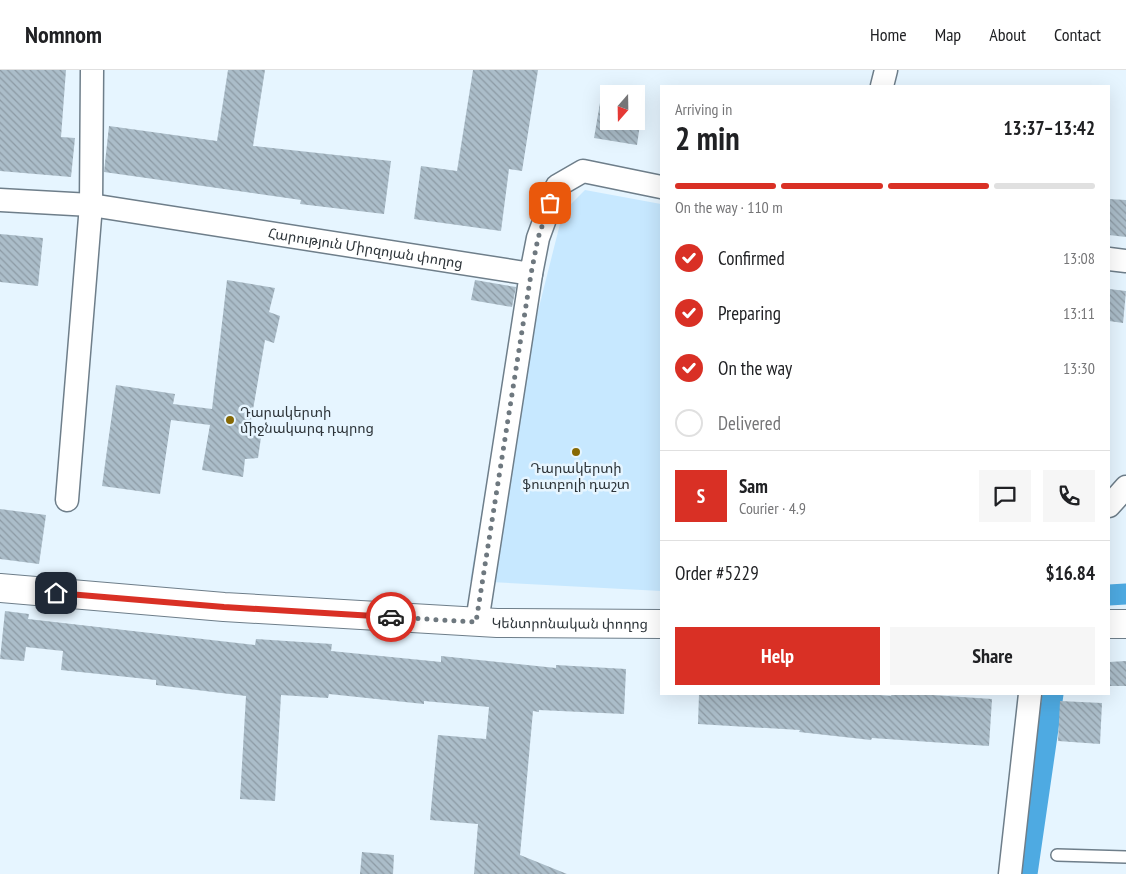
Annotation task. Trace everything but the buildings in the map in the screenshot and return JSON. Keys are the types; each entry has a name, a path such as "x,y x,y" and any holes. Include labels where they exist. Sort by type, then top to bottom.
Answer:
{"main road":[{"name":"Կենտրոնական փողոց","path":"0,588 224,607 476,622 660,624"},
{"path":"1110,624 1126,624"}],"street":[{"path":"66,500 91,205 92,70"},
{"path":"882,85 886,70"},
{"path":"476,622 531,274 538,238 557,186 583,171 660,187"},
{"name":"Հարություն Միրզոյան փողոց","path":"0,200 91,205 531,274"},
{"path":"1110,259 1126,261"},
{"path":"1110,505 1126,487"},
{"path":"1010,874 1030,695"}],"lane":[{"path":"1057,855 1126,857"}],"shaded area":[{"name":"Դարակերտի ֆուտբոլի դաշտ","path":"585,190 660,204 660,591 470,581 514,319 535,323 563,212"}],"waterway":[{"path":"1110,595 1126,594"},
{"path":"1027,874 1053,695"}],"way so far":[{"path":"391,617 476,622 531,274 538,238 550,203"}],"place":[{"name":"Դարակերտի միջնակարգ դպրոց","path":"230,420"},
{"name":"Դարակերտի ֆուտբոլի դաշտ","path":"576,452"}],"route":[{"path":"56,593 224,607 391,617"}]}
